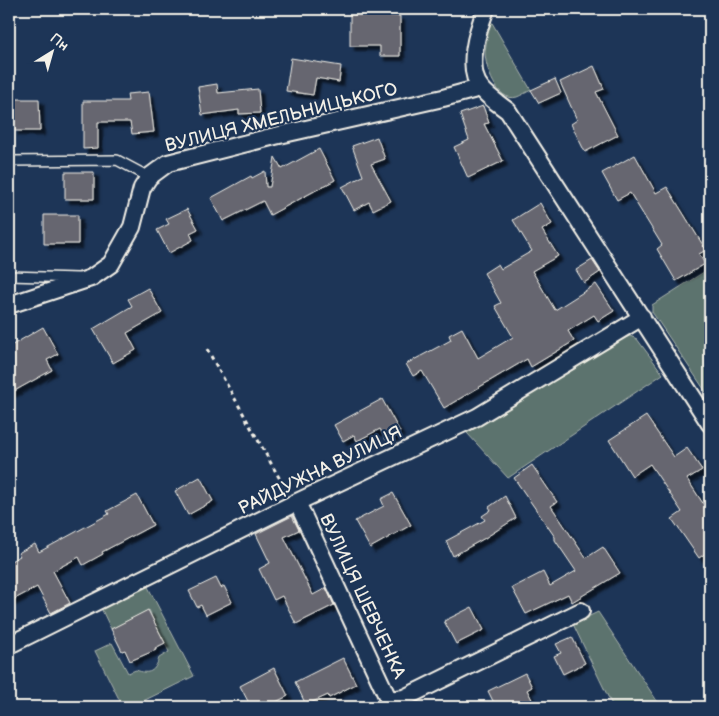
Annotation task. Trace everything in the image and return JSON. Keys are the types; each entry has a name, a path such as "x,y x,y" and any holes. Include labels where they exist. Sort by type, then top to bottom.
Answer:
{"street":[{"path":"486,9 478,29 473,70 480,88 508,111 710,424"},
{"name":"ВУЛИЦЯ ХМЕЛЬНИЦЬКОГО","path":"149,177 168,164 276,136 480,88"},
{"path":"9,305 91,278 111,264 132,227 142,188 149,177"},
{"name":"РАЙДУЖНА ВУЛИЦЯ","path":"9,644 477,416 642,317"},
{"name":"ВУЛИЦЯ ШЕВЧЕНКА","path":"295,503 391,704"},
{"path":"391,704 581,611"}],"lane":[{"path":"9,161 117,160 149,177"},
{"path":"9,276 91,278"}],"path":[{"path":"207,348 295,503"}],"green space":[{"path":"491,21 531,90 517,97 504,95 498,89 487,66 485,52"},
{"path":"710,268 710,398 652,312 652,305"},
{"path":"630,336 637,339 663,374 508,478 467,433 622,339"},
{"path":"147,585 194,676 131,707 123,707 95,651 112,643 128,673 136,670 151,671 156,666 159,658 169,652 149,610 111,629 101,608"},
{"path":"598,612 661,707 613,707 573,624"}],"building":[{"path":"350,14 400,16 400,56 380,56 380,46 350,46"},
{"path":"291,58 341,66 339,82 316,78 313,95 286,91"},
{"path":"594,66 604,89 596,92 618,135 585,152 571,124 577,120 560,82"},
{"path":"555,79 561,93 539,103 531,90"},
{"path":"217,84 218,93 258,89 260,113 239,114 239,110 202,115 198,87"},
{"path":"149,92 154,132 132,134 130,122 98,122 98,148 83,149 83,101 128,101 127,94"},
{"path":"14,99 39,99 40,131 14,131"},
{"path":"483,106 489,123 484,124 503,161 468,178 454,147 469,140 460,114"},
{"path":"377,137 385,159 371,164 391,201 373,210 369,202 354,210 342,187 363,176 352,146"},
{"path":"319,149 335,180 270,215 263,201 223,221 211,198 251,176 252,178 265,171 266,187 270,187 275,157 282,169"},
{"path":"635,155 656,193 667,187 706,250 699,254 705,264 676,281 657,249 662,245 630,193 617,200 602,173"},
{"path":"65,172 94,172 94,199 65,199"},
{"path":"540,203 552,224 542,230 558,256 532,271 555,310 596,284 614,311 598,321 594,315 568,331 574,341 531,367 527,359 444,408 422,371 413,376 406,364 451,340 449,335 462,328 478,358 513,337 495,306 501,303 484,273 498,264 501,269 532,251 513,220"},
{"path":"187,209 198,229 190,233 193,240 169,253 157,230 169,224 166,219"},
{"path":"44,215 78,215 78,244 44,244"},
{"path":"592,260 600,272 584,283 576,270"},
{"path":"148,288 162,313 127,333 136,350 113,363 93,329 132,306 128,299"},
{"path":"43,327 58,354 47,360 52,370 9,394 9,347"},
{"path":"382,399 400,432 386,440 380,429 357,441 354,435 343,441 334,425"},
{"path":"646,416 674,457 687,448 702,470 687,479 710,514 710,550 699,558 672,519 682,512 650,464 632,476 609,440"},
{"path":"532,465 557,502 551,506 586,558 603,547 620,573 572,602 568,594 526,614 512,588 543,572 550,586 576,571 514,478"},
{"path":"200,477 213,501 188,515 175,491"},
{"path":"393,493 411,525 370,548 355,521 384,506 381,499"},
{"path":"137,495 153,525 102,552 103,554 83,565 79,557 53,571 70,603 51,613 37,587 9,602 9,562 20,556 18,553 35,544 39,552 109,514 107,511"},
{"path":"505,496 516,518 453,556 446,541 485,520 482,516 491,510 489,507"},
{"path":"292,516 299,530 284,537 313,595 326,588 334,605 296,624 282,596 274,600 259,569 270,563 256,534"},
{"path":"216,578 221,588 224,586 232,602 206,615 201,605 197,607 189,591"},
{"path":"472,607 484,630 456,644 444,621"},
{"path":"148,610 165,643 155,648 156,650 130,661 125,650 122,651 111,629"},
{"path":"572,637 585,663 563,674 554,656 561,653 556,644"},
{"path":"343,658 356,684 329,698 328,695 306,705 295,682"},
{"path":"274,668 288,696 266,707 251,707 240,686"},
{"path":"525,673 532,687 527,690 536,707 496,707 488,691"}]}
